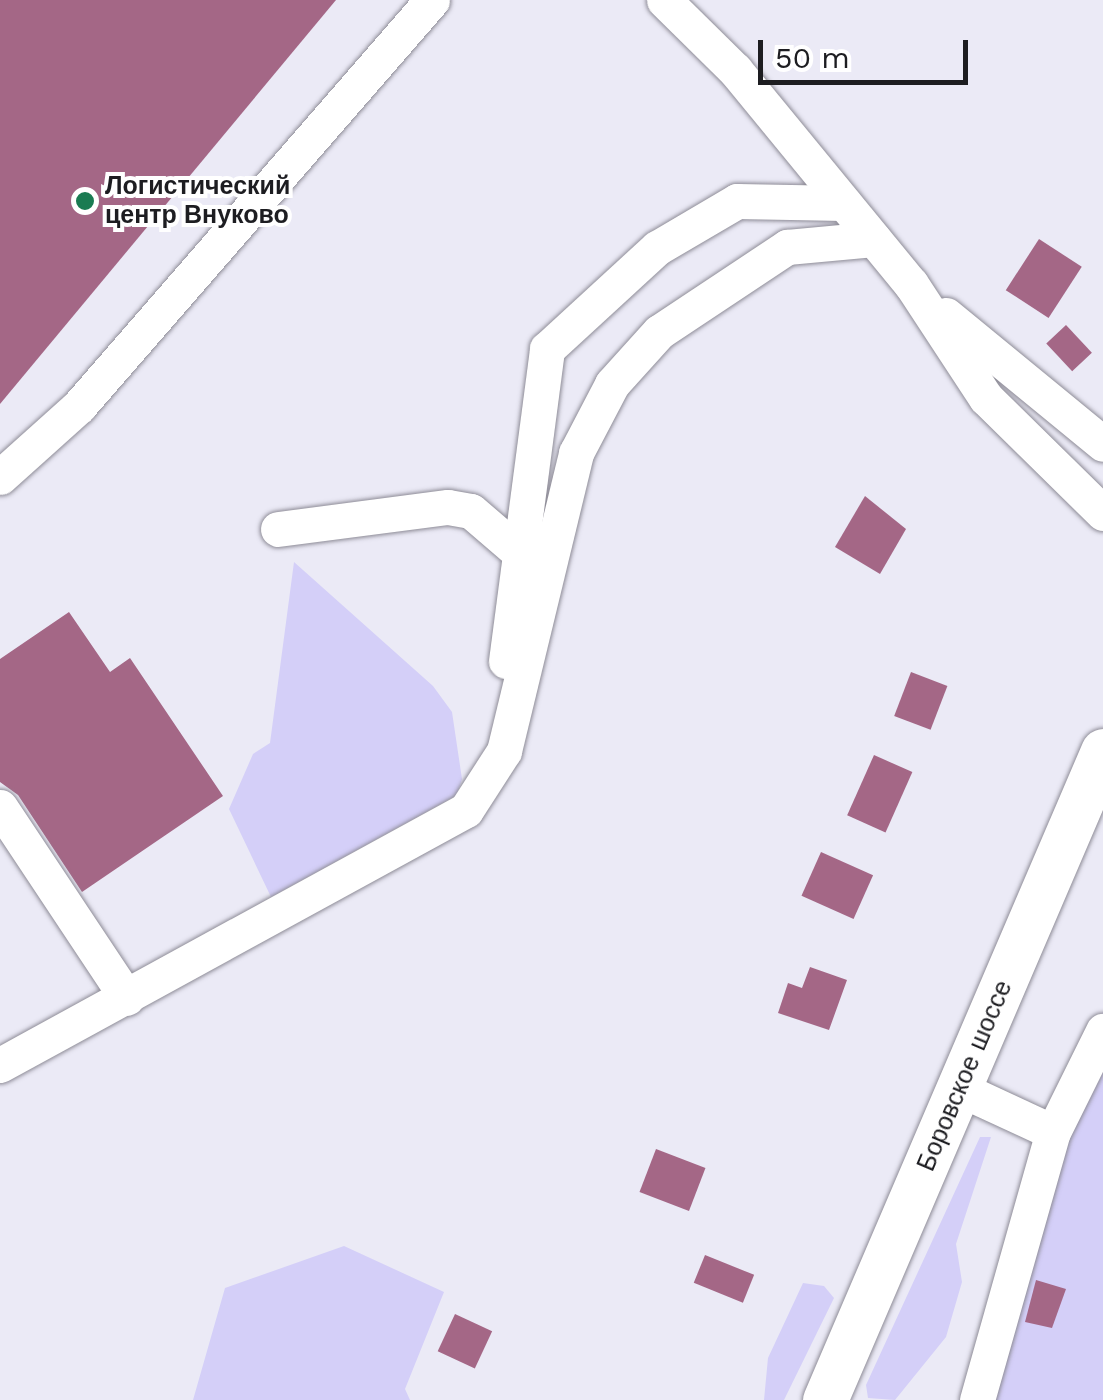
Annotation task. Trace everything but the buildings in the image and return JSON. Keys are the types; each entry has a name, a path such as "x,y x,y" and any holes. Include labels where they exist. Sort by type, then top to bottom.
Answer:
{"main road":[{"name":"Боровское шоссе","path":"832,1393 1099,771"}],"street":[{"path":"0,477 79,406 432,0"},
{"path":"664,0 734,70 911,284 986,398 1103,514"},
{"path":"504,751 505,670 547,348 657,248 737,201 844,203"},
{"path":"0,1066 466,810 504,751 576,453 612,384 659,332 786,248 874,240"},
{"path":"911,284 1103,444"},
{"path":"278,529 448,507 471,511 521,554"},
{"path":"0,807 128,998"},
{"path":"977,1400 1053,1132 1103,1031"},
{"path":"960,1089 1053,1132"}],"shaded area":[{"path":"294,562 433,686 452,712 462,779 457,795 271,897 229,809 253,754 270,743"},
{"path":"1103,1012 1103,1400 966,1400 1089,1035"},
{"path":"980,1137 991,1137 956,1244 962,1282 946,1337 895,1400 868,1398 866,1385"},
{"path":"344,1246 444,1292 405,1389 410,1400 193,1400 225,1288"},
{"path":"803,1283 824,1286 834,1298 784,1400 764,1400 768,1358"}],"place":[{"name":"Логистический центр Внуково","path":"85,201"}]}
